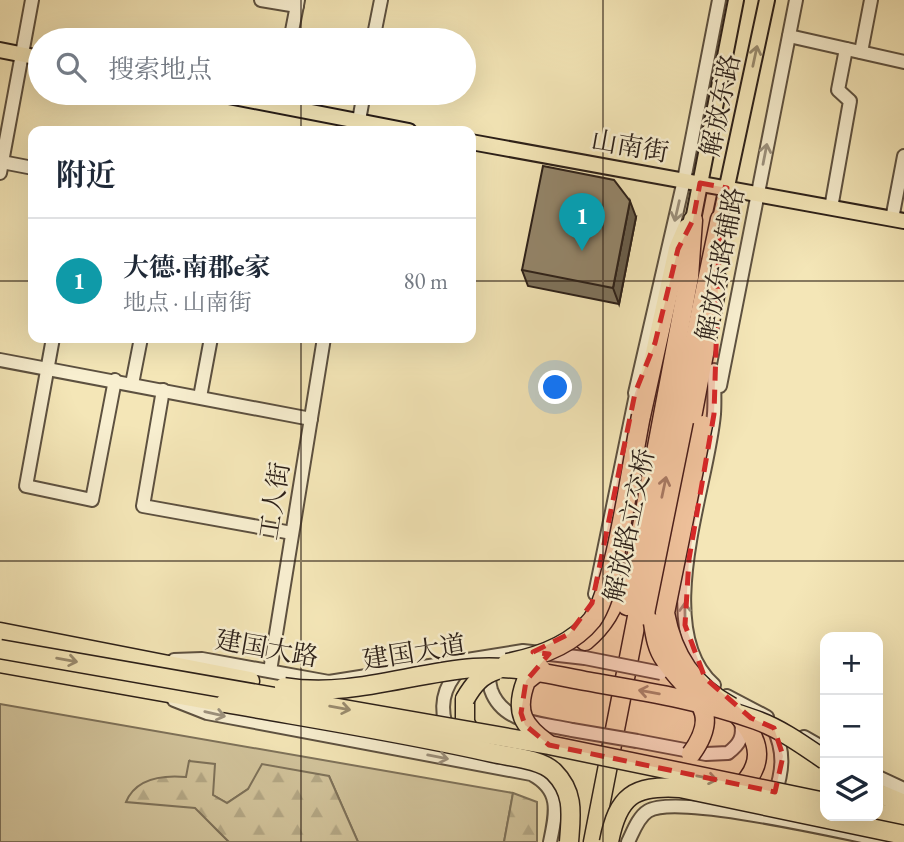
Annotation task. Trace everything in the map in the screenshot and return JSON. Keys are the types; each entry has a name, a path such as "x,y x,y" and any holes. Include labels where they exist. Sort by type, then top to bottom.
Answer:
{"highway":[{"name":"解放路立交桥","path":"593,842 642,591 720,219"},
{"path":"649,766 671,765 691,754 705,730 704,713 698,700 664,659 653,624 712,321 718,276 720,219"},
{"name":"解放路立交桥","path":"582,842 689,277 693,220"},
{"path":"473,663 540,655 563,645 593,619 608,581 656,343 678,249 693,220"},
{"path":"549,745 525,725 522,690 531,676 594,634 614,607 672,310 690,242"},
{"path":"718,276 721,322 708,419 664,613 669,639 680,661 696,682 722,702 763,719"},
{"name":"建国大道","path":"0,632 303,690 343,690 473,663 508,660 674,696 763,719 822,758"},
{"name":"建国大道","path":"0,649 549,745 820,801"},
{"path":"479,757 465,722 465,699 486,673 508,660"},
{"path":"0,663 225,703 553,771 569,792 572,806 569,842"},
{"path":"719,796 733,794 750,779 756,765 757,751 751,730 737,714"},
{"path":"609,842 621,804 637,790 655,786 719,796 904,835"},
{"path":"883,795 904,804"},
{"path":"883,814 904,818"}],"main road":[{"name":"解放东路","path":"693,220 736,0"},
{"name":"解放东路","path":"720,219 767,0"},
{"path":"0,50 28,55"},
{"path":"264,105 353,126"},
{"name":"山南街","path":"476,143 898,220"}],"street":[{"path":"28,168 1,168 32,0"},
{"path":"261,0 297,3 292,28"},
{"path":"375,28 381,0"},
{"name":"解放东路辅路","path":"635,393 684,180 719,0"},
{"name":"解放东路辅路","path":"723,694 705,678 691,651 685,614 689,559 708,419 796,0"},
{"path":"861,52 871,0"},
{"path":"789,36 904,62"},
{"path":"831,208 850,101 838,90 846,49"},
{"path":"357,126 362,105"},
{"path":"898,220 904,156"},
{"path":"52,343 26,486 92,500 115,380"},
{"path":"132,384 140,343"},
{"path":"200,397 210,343"},
{"name":"工人街","path":"270,671 323,343"},
{"path":"656,343 635,393 600,576 592,603 581,622 569,634 533,652 508,660 498,659 489,671 489,685 501,709 514,717 706,754 729,753 741,741 743,733 734,708 723,694"},
{"path":"0,360 310,419"},
{"path":"163,390 144,506 292,533"},
{"path":"533,652 585,658 661,673 723,694 763,719 820,747"},
{"name":"建国大路","path":"149,661 202,659 329,682 473,663"},
{"path":"473,663 451,679 442,701 442,715 449,735 479,757"},
{"path":"151,690 206,713 479,757 531,774 546,782 556,812 550,842"},
{"path":"745,815 768,804 782,776 783,756 763,719"},
{"path":"883,778 904,789"},
{"path":"628,842 647,811 662,806 709,808 891,842"}],"highlighted area":[{"path":"700,183 727,188 720,219 714,414 689,559 685,625 705,678 751,718 774,728 783,756 775,792 549,745 525,725 521,713 526,681 549,654 533,652 569,634 592,603 635,393 655,343 678,249 693,220"}],"green space":[{"path":"0,704 513,793 504,842 358,842 329,776 248,789 227,803 213,795 190,761 188,774 192,796 204,816 229,842 0,842"},
{"path":"189,761 215,764 213,795 227,803 248,789 262,764 329,776 358,842 229,842 195,808 126,802 143,783 160,778 186,777"},
{"path":"513,793 537,802 537,842 504,842"}],"building":[{"path":"543,166 614,180 630,201 613,288 522,270"}],"place":[{"name":"大德·南郡e家","path":"582,251"}]}
